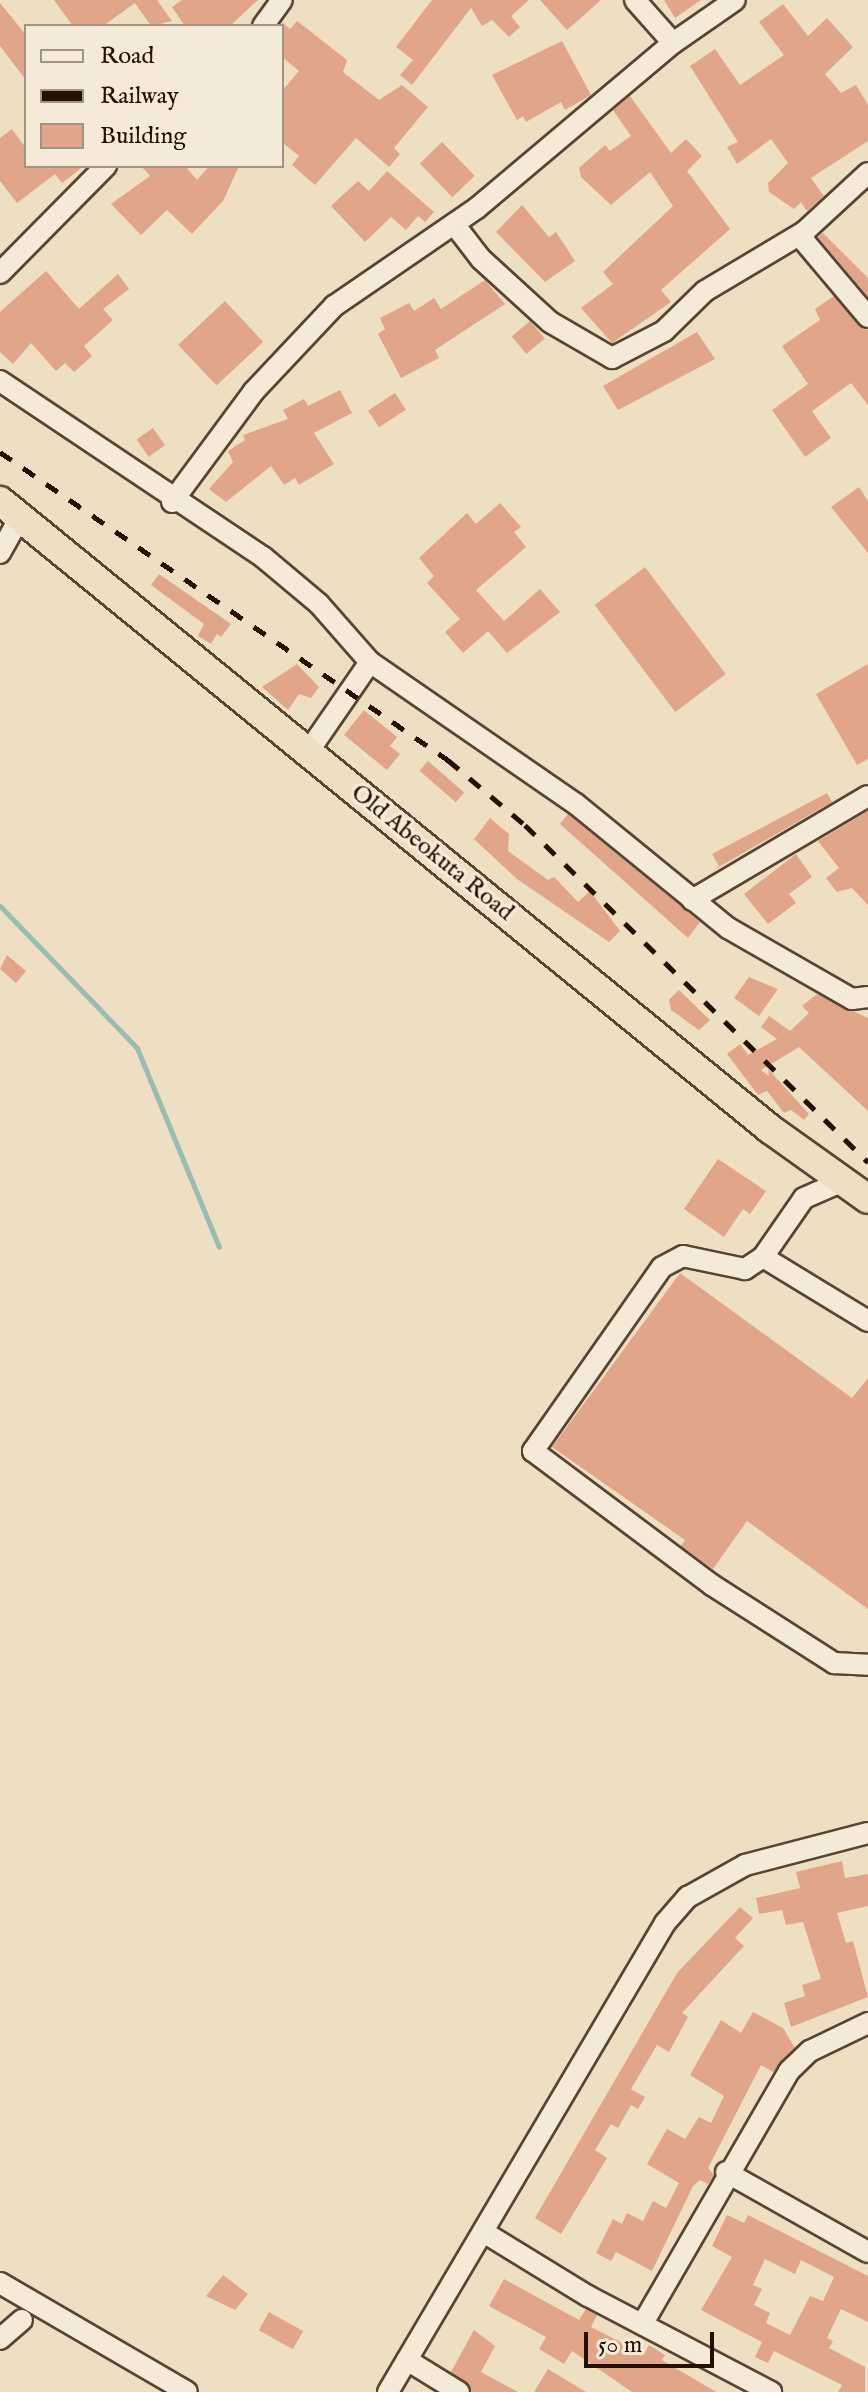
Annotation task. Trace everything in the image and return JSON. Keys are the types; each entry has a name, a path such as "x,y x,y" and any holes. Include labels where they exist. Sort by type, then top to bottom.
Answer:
{"highway":[{"name":"Old Abeokuta Road","path":"10,509 308,752 868,1199"}],"street":[{"path":"264,24 282,0"},
{"path":"635,0 673,43"},
{"path":"172,502 254,391 334,306 454,224 673,43 735,0"},
{"path":"0,273 104,168"},
{"path":"454,224 481,259 550,322 608,358 664,331 705,291 804,232 868,173"},
{"path":"804,232 804,241 868,317"},
{"path":"0,381 172,502 263,557 319,604 370,662 471,727 692,900 779,962 863,1003"},
{"path":"0,553 10,509"},
{"path":"308,752 370,662"},
{"path":"692,900 868,796"},
{"path":"843,1181 804,1198 763,1257 745,1269 683,1256 662,1267 533,1451 700,1577 834,1663 868,1665"},
{"path":"763,1257 868,1321"},
{"path":"388,2392 485,2233 546,2119 665,1923 688,1897 745,1865 868,1833"},
{"path":"643,2323 726,2172 789,2071 810,2051 868,2023"},
{"path":"726,2172 868,2252"},
{"path":"485,2233 771,2392"},
{"path":"0,2283 187,2392"},
{"path":"0,2339 22,2320"},
{"path":"407,2360 459,2392"}],"building":[{"path":"54,0 157,0 172,21 150,24 135,3 106,24 72,24"},
{"path":"182,0 258,0 232,24 184,24 172,7"},
{"path":"432,0 529,0 511,16 520,27 509,37 492,20 482,26 471,8 412,85 400,75 413,60 396,47"},
{"path":"540,0 601,0 567,30"},
{"path":"664,0 701,0 675,18"},
{"path":"0,3 24,33 24,77 0,46"},
{"path":"783,4 808,36 827,18 853,47 825,74 841,93 856,85 868,105 868,141 811,178 824,196 807,211 801,202 794,209 769,192 768,183 788,163 771,139 737,164 727,147 738,142 690,66 715,49 740,85 784,55 759,22"},
{"path":"297,21 347,60 343,72 379,100 402,85 428,107 394,148 400,154 389,167 356,138 315,185 292,165 299,156 284,144 284,89 299,71 284,59 282,22 290,29"},
{"path":"562,41 591,95 565,110 561,102 526,122 523,116 517,120 492,75"},
{"path":"630,96 671,153 686,139 702,156 687,171 730,229 661,290 671,302 612,343 581,308 613,284 603,272 673,206 650,172 611,205 581,177 579,168 605,145 610,151 631,136 613,110"},
{"path":"12,129 24,145 24,168 81,168 62,183 55,174 17,203 0,181 0,138"},
{"path":"442,142 475,176 452,197 420,164"},
{"path":"143,168 187,168 197,180 207,168 238,168 223,201 192,234 167,210 141,235 111,204 150,176"},
{"path":"387,171 434,212 425,222 418,216 406,230 391,217 365,242 331,206 358,181 369,191"},
{"path":"522,205 549,237 556,232 575,261 545,282 496,232"},
{"path":"823,233 868,278 868,297 818,237"},
{"path":"46,271 79,309 118,274 129,289 103,309 113,320 84,346 92,356 74,372 65,363 56,371 31,343 13,364 0,352 0,312"},
{"path":"485,280 505,304 435,350 439,358 401,378 378,334 385,329 380,318 409,303 414,311 434,298 441,309"},
{"path":"834,296 868,330 868,405 851,383 812,411 831,438 805,457 772,410 808,384 782,346 820,320 815,309"},
{"path":"225,301 263,342 216,386 178,345"},
{"path":"530,321 545,339 526,354 512,336"},
{"path":"697,332 715,359 618,410 603,386"},
{"path":"340,390 352,413 314,433 334,464 299,485 295,478 284,485 271,466 226,502 209,489 233,462 228,451 245,440 243,435 288,419 283,410 304,399 308,406"},
{"path":"395,393 406,410 379,427 368,410"},
{"path":"153,428 165,445 149,457 137,439"},
{"path":"859,487 868,501 868,553 831,507"},
{"path":"500,503 521,527 514,532 526,547 476,590 504,621 540,589 560,612 507,653 488,631 463,653 445,632 460,619 427,583 434,576 419,558 467,513 476,524"},
{"path":"645,567 726,674 675,712 595,605"},
{"path":"159,574 231,624 221,637 217,634 211,644 198,636 204,624 151,585"},
{"path":"297,664 319,687 311,698 299,694 288,710 262,687"},
{"path":"868,664 868,759 857,765 816,694"},
{"path":"364,710 397,737 390,746 400,754 387,770 344,735"},
{"path":"428,761 464,792 456,802 419,771"},
{"path":"827,793 832,802 712,871 719,866 712,854"},
{"path":"868,811 868,905 852,888 837,892 826,878 839,868 818,841"},
{"path":"568,814 700,922 688,938 560,824"},
{"path":"490,818 509,834 508,851 548,880 554,877 578,902 590,891 620,931 609,942 517,879 474,839"},
{"path":"796,854 812,877 789,894 796,903 768,924 744,894"},
{"path":"7,955 26,971 16,983 0,969"},
{"path":"749,977 778,989 759,1016 734,998"},
{"path":"679,990 710,1020 699,1030 671,1010 669,1000"},
{"path":"817,994 868,1018 868,1111 799,1047 761,1070 769,1076 768,1069 809,1114 804,1120 791,1110 784,1113 767,1091 758,1095 727,1054 740,1044 748,1055 777,1039 761,1027 769,1016 790,1031 809,1013 802,1006"},
{"path":"718,1159 766,1191 750,1214 743,1209 724,1237 684,1209"},
{"path":"680,1273 852,1398 868,1378 868,1609 747,1521 713,1569 681,1546 685,1540 552,1447"},
{"path":"842,1861 845,1878 868,1874 868,1906 837,1913 846,1943 853,1941 868,1997 791,2027 784,2003 805,1996 802,1985 821,1979 803,1922 786,1925 782,1910 759,1914 756,1898 800,1888 796,1872"},
{"path":"740,1907 753,1918 735,1938 744,1946 682,2013 688,2017 669,2052 657,2045 631,2089 645,2097 638,2109 631,2105 618,2128 611,2124 595,2150 607,2158 561,2234 535,2218 677,1973"},
{"path":"753,2012 783,2028 795,2048 773,2072 761,2065 708,2168 714,2175 708,2184 700,2180 693,2186 652,2271 616,2252 611,2261 596,2253 613,2219 622,2224 627,2213 643,2221 653,2201 666,2208 679,2183 647,2164 667,2129 685,2139 699,2117 711,2123 724,2096 690,2075 721,2020 741,2033"},
{"path":"727,2215 744,2223 748,2215 868,2276 868,2322 841,2309 827,2338 833,2341 829,2348 865,2367 865,2392 838,2392 842,2385 774,2351 768,2363 755,2357 762,2342 701,2310 732,2257 712,2246","holes":["765,2259 795,2274 801,2260 834,2277 823,2301 810,2296 790,2335 766,2323 770,2313 754,2305 762,2289 753,2285"]},
{"path":"223,2275 248,2294 235,2310 206,2296"},
{"path":"504,2279 579,2320 586,2309 597,2315 591,2327 644,2354 649,2345 665,2355 662,2360 716,2392 632,2392 572,2351 564,2364 539,2349 546,2337 489,2306"},
{"path":"269,2312 303,2331 293,2349 259,2330"},
{"path":"474,2330 495,2346 481,2372 518,2392 472,2392 451,2372"},
{"path":"548,2369 586,2392 534,2392"}],"waterway":[{"path":"0,906 137,1048 219,1247"}],"railway":[{"path":"0,452 448,760 525,825 868,1162"}]}
